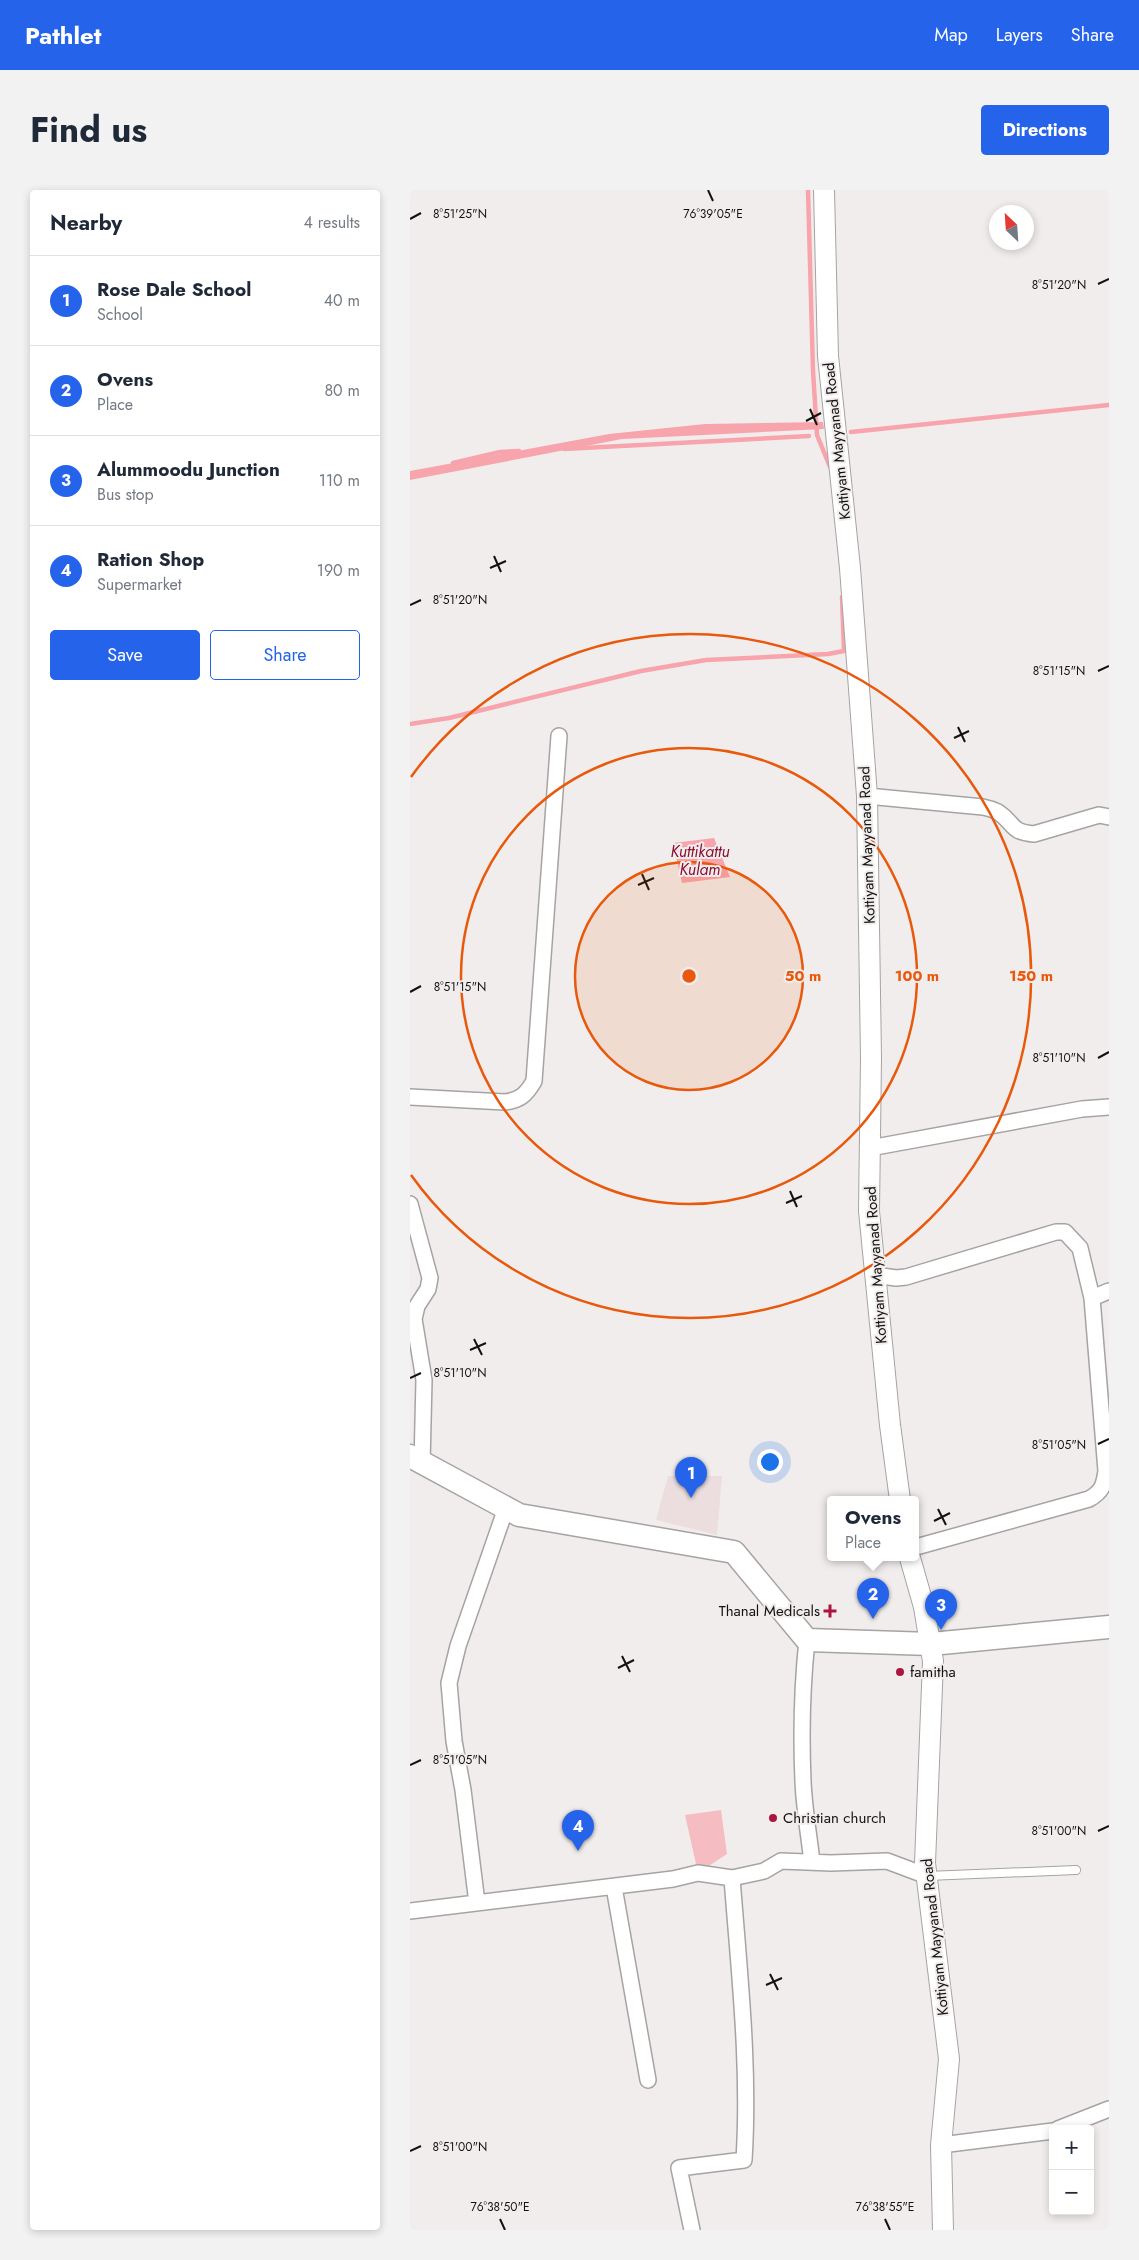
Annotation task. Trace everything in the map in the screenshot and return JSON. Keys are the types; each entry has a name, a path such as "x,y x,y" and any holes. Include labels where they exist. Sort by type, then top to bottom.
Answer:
{"main road":[{"path":"416,1460 519,1515 734,1552 808,1640 931,1644 1109,1627"}],"street":[{"name":"Kottiyam Mayyanad Road","path":"824,190 828,356 850,568 867,796 871,1058 869,1211 890,1425 899,1496"},
{"path":"410,1097 505,1102 518,1100 527,1093 534,1081 559,736"},
{"path":"867,796 983,807 997,812 1014,830 1034,834 1099,815 1109,817"},
{"path":"870,1148 1082,1109 1109,1107"},
{"path":"410,1204 430,1278 428,1289 417,1306 414,1319 424,1380 416,1460"},
{"path":"875,1275 896,1278 906,1277 1056,1232 1065,1232 1080,1248 1092,1298 1106,1471 1104,1484 1098,1494 1089,1499 919,1546"},
{"path":"1092,1298 1109,1291"},
{"path":"478,1903 454,1741 448,1683 458,1646 506,1508"},
{"name":"Kottiyam Mayyanad Road","path":"911,1561 931,1644 933,1661 926,1863 949,2059 941,2145 943,2230"},
{"path":"808,1640 802,1687 802,1746 803,1783 812,1862"},
{"path":"410,1911 614,1887 698,1874 732,1878 764,1871 781,1861 831,1863 887,1861 928,1876"},
{"path":"692,2230 679,2168 744,2160 746,2102 732,1878"},
{"path":"614,1887 648,2080"},
{"path":"1068,2125 1109,2109"},
{"path":"941,2145 1049,2132"}],"lane":[{"path":"928,1876 1076,1870"}],"shaded area":[{"path":"668,1476 722,1476 717,1535 656,1520"},
{"path":"721,1810 727,1854 698,1873 685,1815"}],"water":[{"path":"823,422 824,429 622,439 410,480 410,471 609,434 705,424"},
{"name":"Kuttikattu Kulam","path":"714,838 730,877 682,883 673,843"}],"waterway":[{"path":"808,190 813,371 817,435 830,467"},
{"path":"851,432 1109,405"},
{"path":"564,449 809,436"},
{"path":"453,463 500,452 519,451"},
{"path":"410,724 449,718 641,671 706,660 828,654 844,651 842,597"}],"place":[{"name":"Rose Dale School","path":"691,1498"},
{"name":"Thanal Medicals","path":"830,1611"},
{"name":"Ovens","path":"873,1619"},
{"name":"Alummoodu Junction","path":"941,1630"},
{"name":"famitha","path":"900,1672"},
{"name":"Christian church","path":"773,1818"},
{"name":"Ration Shop","path":"578,1851"}]}
